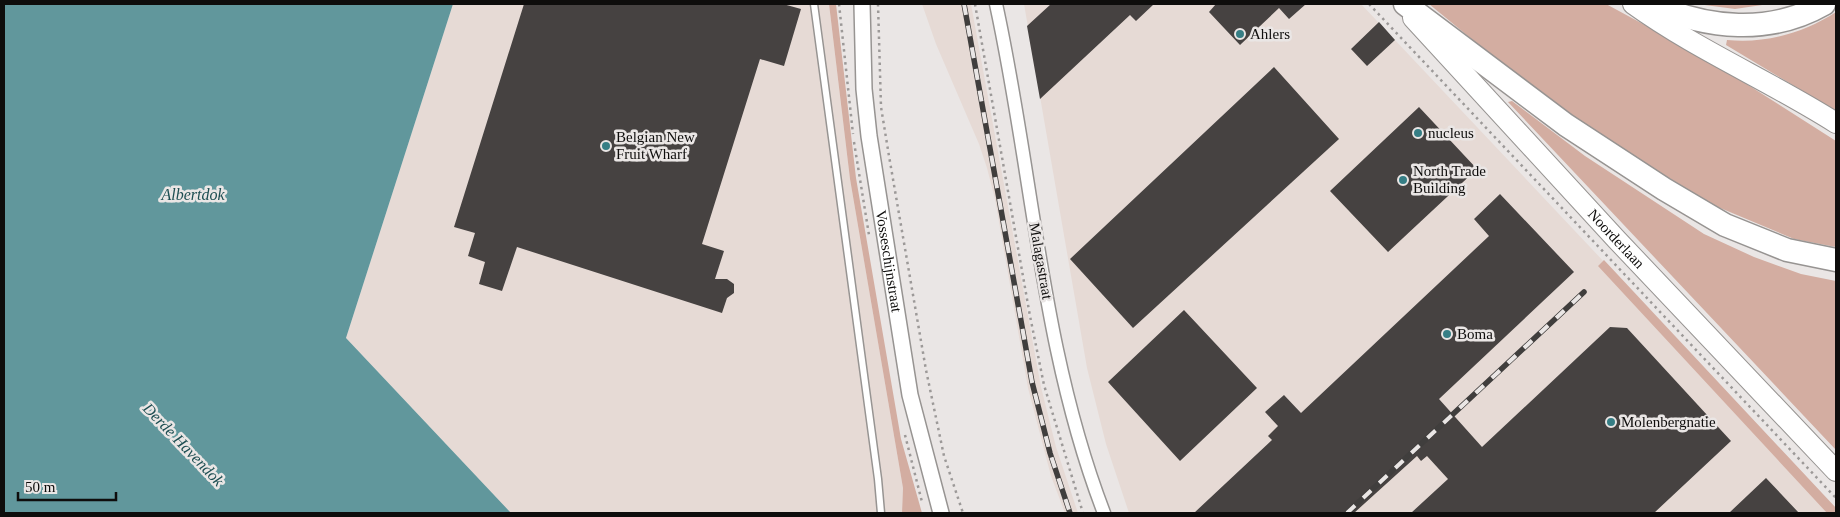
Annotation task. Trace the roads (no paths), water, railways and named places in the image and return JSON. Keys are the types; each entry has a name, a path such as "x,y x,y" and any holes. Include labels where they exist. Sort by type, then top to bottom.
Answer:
{"highway":[{"path":"1405,4 1566,125 1664,189 1725,225 1778,247 1836,260"},
{"path":"1652,4 1690,18 1730,26 1749,26 1789,18 1824,4"}],"main road":[{"name":"Noorderlaan","path":"1400,4 1618,240 1836,471"},
{"path":"1633,4 1692,42 1798,99 1836,123"}],"street":[{"name":"Vosseschijnstraat","path":"862,4 864,89 869,136 910,395 941,513"},
{"name":"Malagastraat","path":"996,4 1062,376 1081,445 1104,513"}],"lane":[{"path":"814,4 878,480 880,513"}],"water":[{"name":"Albertdok","path":"4,4 453,4 346,338 511,513 4,513"}],"railway":[{"path":"964,4 1032,382 1050,453 1070,513"},
{"path":"1347,513 1584,292"}],"place":[{"name":"Ahlers","path":"1240,34"},
{"name":"nucleus","path":"1418,133"},
{"name":"Belgian New Fruit Wharf","path":"606,146"},
{"name":"North Trade Building","path":"1403,180"},
{"name":"Boma","path":"1447,334"},
{"name":"Molenbergnatie","path":"1611,422"}],"water label":[{"name":"Derde Havendok","path":"184,444"}]}
